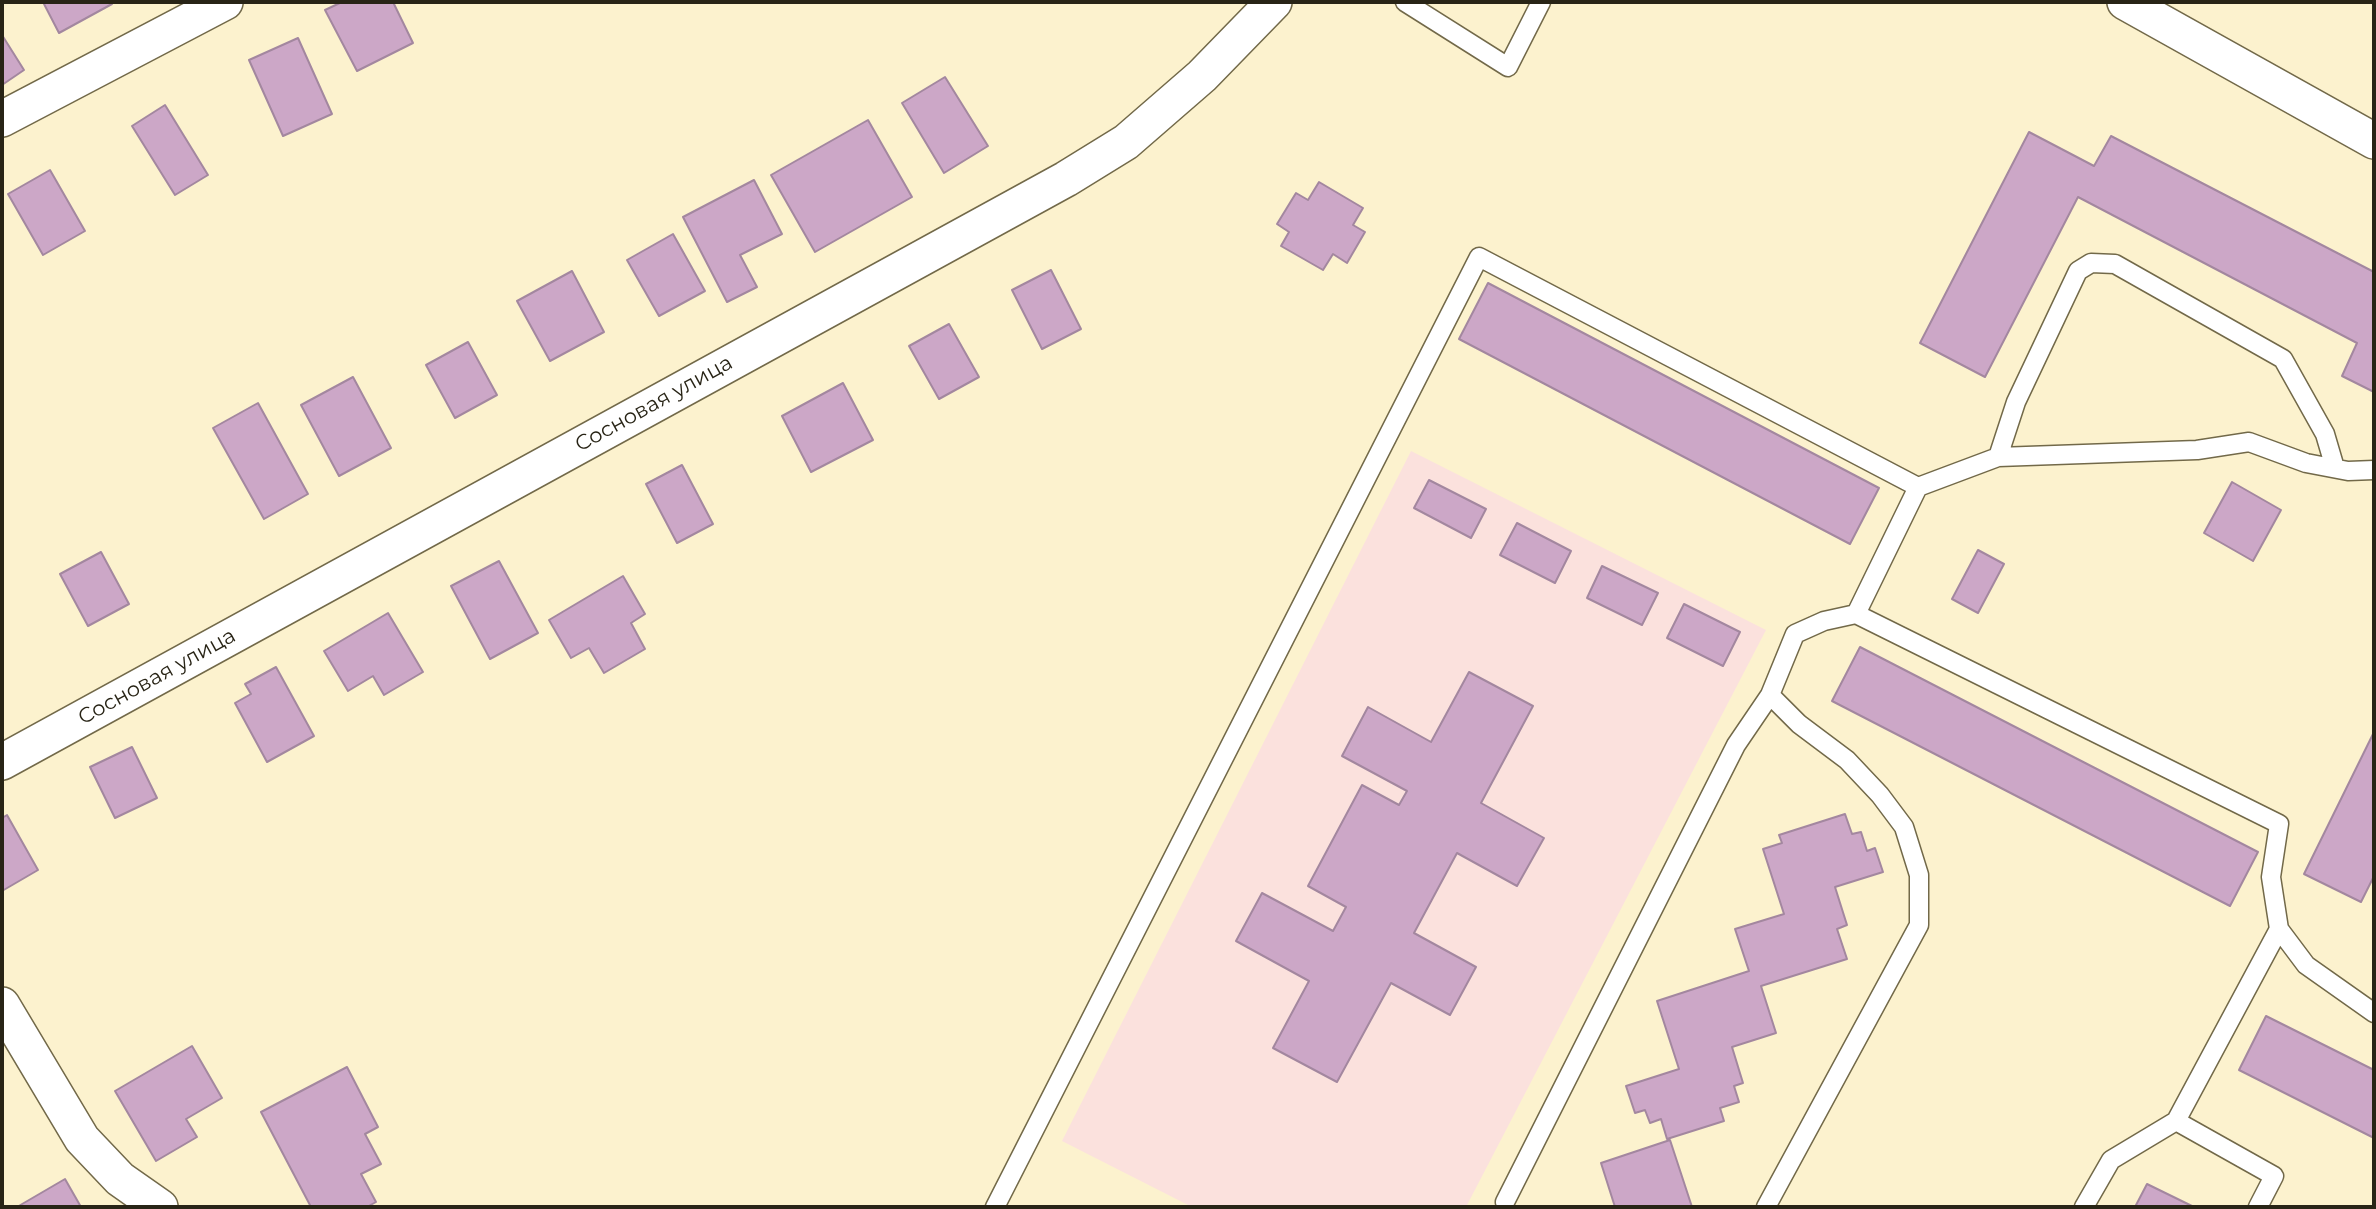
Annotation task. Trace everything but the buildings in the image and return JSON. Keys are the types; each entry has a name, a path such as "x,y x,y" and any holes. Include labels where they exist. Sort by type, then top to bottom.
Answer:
{"street":[{"path":"2,119 225,2"},
{"name":"Сосновая улица","path":"2,762 1066,179 1126,142 1202,76 1274,2"},
{"path":"2124,2 2374,141"},
{"path":"2,1005 82,1139 120,1179 160,1207"}],"lane":[{"path":"1405,2 1508,67 1541,2"},
{"path":"995,1207 1479,257 1918,487"},
{"path":"1998,457 2015,402 2078,271 2091,263 2103,263 2115,264 2283,359 2325,434 2335,468"},
{"path":"1856,614 1918,487 1998,457 2197,450 2249,442 2306,463 2348,471 2374,470"},
{"path":"1505,1202 1736,746 1770,695 1795,634 1824,621 1856,614 2279,824 2271,877 2279,929 2306,965 2373,1009"},
{"path":"1766,1207 1919,925 1919,875 1904,827 1880,795 1847,760 1799,724 1770,695"},
{"path":"2084,1207 2111,1160 2176,1121 2279,929"},
{"path":"2176,1121 2274,1176 2258,1207"}],"shaded area":[{"path":"1411,451 1766,630 1466,1207 1192,1207 1062,1141"}]}
